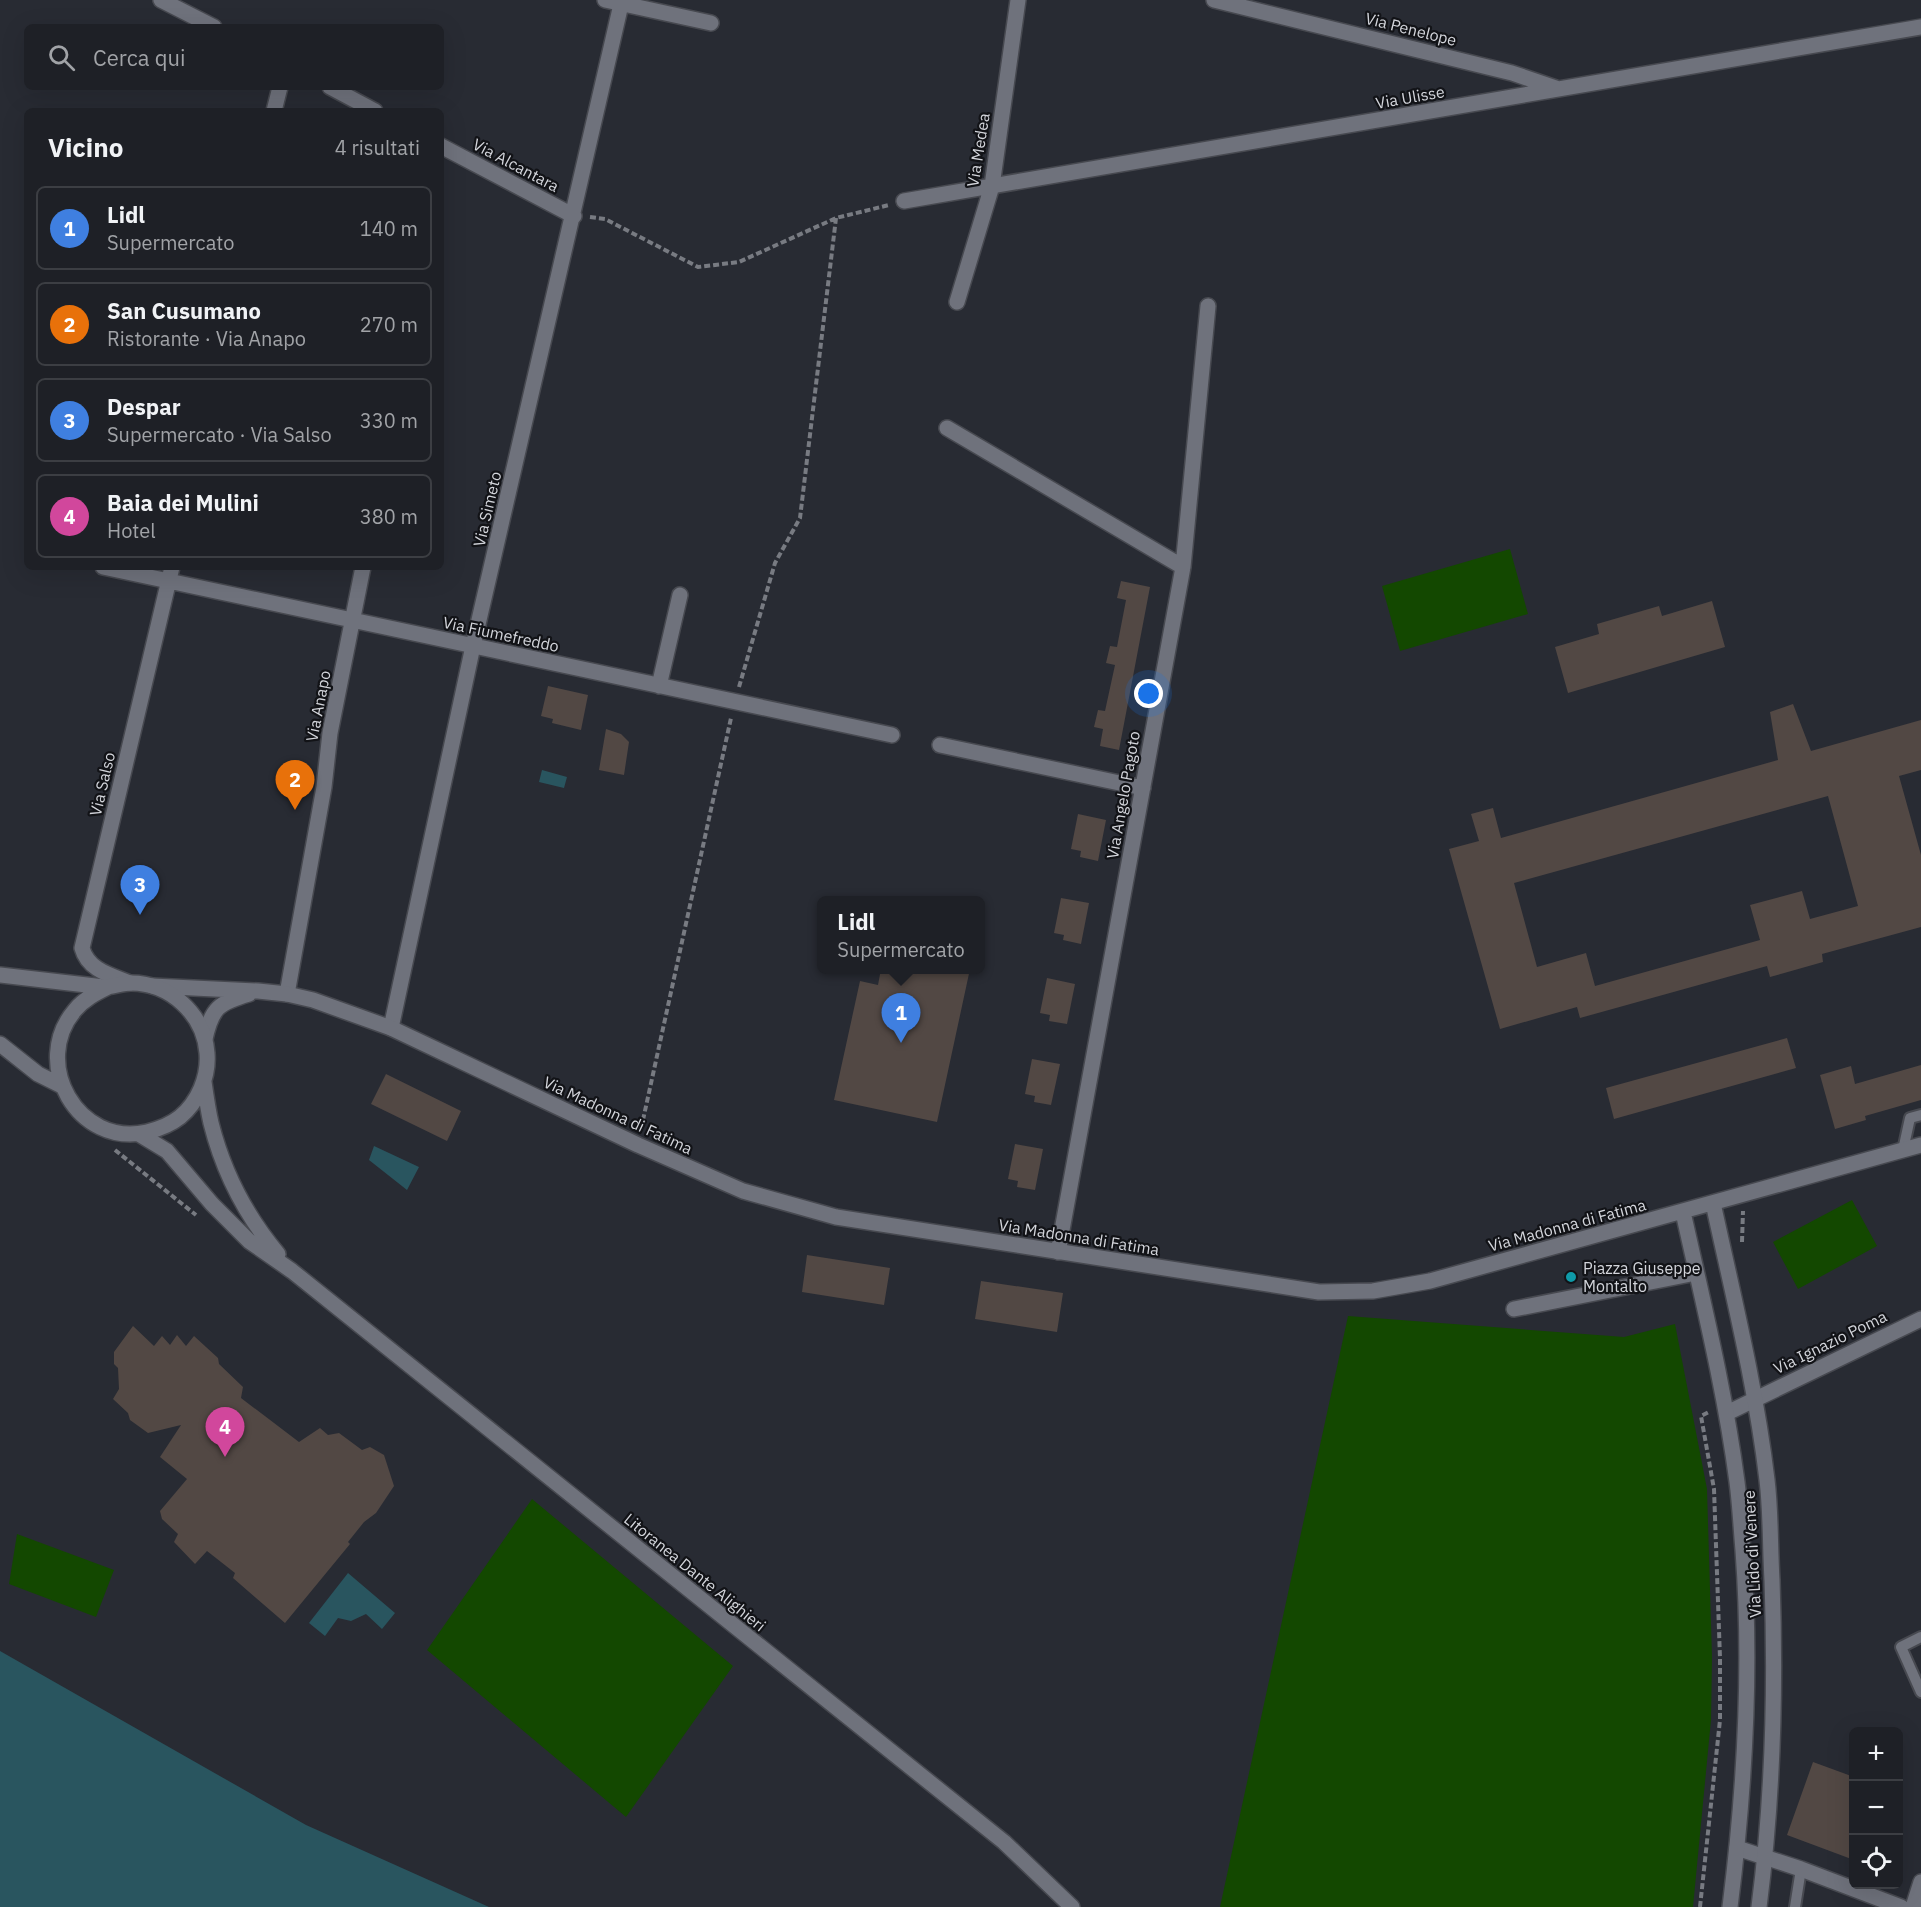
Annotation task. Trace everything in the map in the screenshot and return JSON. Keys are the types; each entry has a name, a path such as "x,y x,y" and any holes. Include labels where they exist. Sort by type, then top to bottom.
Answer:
{"street":[{"path":"161,0 208,24"},
{"path":"605,0 711,23"},
{"name":"Via Medea","path":"957,302 992,186 1018,0"},
{"name":"Via Penelope","path":"1215,0 1512,73 1562,90"},
{"name":"Via Simeto","path":"391,1028 474,646 622,2"},
{"name":"Via Ulisse","path":"904,201 1921,27"},
{"path":"275,108 279,90"},
{"path":"336,90 369,108"},
{"name":"Via Alcantara","path":"444,148 574,216"},
{"name":"Via Angelo Pagoto","path":"1058,1252 1183,567 1208,306"},
{"path":"947,428 1183,567"},
{"name":"Via Fiumefreddo","path":"132,570 170,574 354,621 892,735"},
{"name":"Via Anapo","path":"287,994 324,787 330,733 362,570"},
{"name":"Via Salso","path":"130,983 101,972 85,959 82,948 170,574"},
{"path":"659,686 680,595"},
{"path":"940,745 1143,788"},
{"path":"0,975 108,987"},
{"path":"205,1039 197,1021 185,1005 170,993 152,986 130,983 108,987 90,996 75,1010 64,1027 58,1046 57,1067 62,1086 71,1103 101,1128 119,1133 139,1134 160,1129 179,1118 194,1102 204,1082 207,1068 205,1039 209,1019 221,1005 258,991"},
{"name":"Via Madonna di Fatima","path":"152,986 258,991 313,1000 391,1028 638,1145 750,1194 792,1206 836,1217 1319,1292 1372,1292 1430,1281 1921,1145"},
{"path":"0,1044 38,1074 62,1086"},
{"path":"204,1082 211,1124 224,1164 242,1202 265,1238 292,1271"},
{"path":"139,1134 167,1150 212,1204 249,1241 292,1271"},
{"name":"Via Lido di Venere","path":"1713,1203 1755,1399 1767,1482 1774,1640 1774,1724 1765,1857 1759,1907"},
{"name":"Via Lido di Venere","path":"1683,1212 1727,1413 1738,1485 1747,1602 1746,1741 1730,1907"},
{"name":"Litoranea Dante Alighieri","path":"292,1271 1004,1842 1072,1907"},
{"path":"1514,1309 1696,1273"},
{"name":"Via Ignazio Poma","path":"1727,1413 1921,1319"},
{"path":"1737,1848 1801,1869 1901,1907"},
{"path":"1913,1907 1921,1882"}],"lane":[{"path":"1903,1150 1910,1118 1921,1115"},
{"path":"1921,1637 1901,1647 1921,1692"},
{"path":"1795,1907 1801,1869"}],"path":[{"path":"574,216 604,219 698,267 739,262 836,218 904,201"},
{"path":"638,1145 735,702 775,563 800,518 836,218"},
{"path":"1743,1205 1744,1252"}],"green space":[{"path":"1510,549 1528,614 1400,651 1382,586"},
{"path":"1852,1200 1877,1246 1798,1289 1773,1242"},
{"path":"1348,1316 1624,1337 1675,1324 1707,1489 1712,1657 1711,1720 1693,1907 1220,1907"},
{"path":"532,1499 733,1666 626,1817 427,1650"},
{"path":"17,1534 114,1570 96,1617 9,1584"}],"water":[{"path":"542,770 567,777 564,788 539,782"},
{"path":"374,1146 419,1167 407,1190 369,1160"},
{"path":"348,1573 395,1613 382,1629 366,1614 351,1621 338,1618 325,1636 309,1623"},
{"path":"0,1651 306,1825 489,1907 0,1907"}],"building":[{"path":"1121,581 1150,587 1119,750 1100,746 1103,729 1094,727 1098,710 1105,711 1115,665 1106,663 1110,646 1117,647 1126,600 1117,598"},
{"path":"1712,601 1725,647 1568,693 1555,647 1599,634 1597,624 1659,606 1662,616"},
{"path":"548,686 588,695 581,730 552,723 553,719 541,716"},
{"path":"1793,704 1811,751 1921,720 1921,770 1899,776 1921,855 1921,927 1822,954 1823,962 1770,977 1767,966 1580,1018 1577,1007 1500,1029 1449,849 1479,841 1471,814 1493,808 1501,838 1778,760 1770,712","holes":["1828,796 1858,906 1810,919 1802,891 1750,905 1760,940 1595,986 1586,953 1537,967 1514,883"]},
{"path":"606,729 621,734 629,742 624,775 599,770"},
{"path":"1078,814 1106,820 1098,861 1080,857 1081,851 1071,849"},
{"path":"1061,898 1089,903 1081,944 1063,940 1064,935 1054,933"},
{"path":"880,974 969,974 937,1122 834,1100 860,981 878,985"},
{"path":"1047,978 1075,984 1067,1024 1049,1021 1050,1015 1040,1013"},
{"path":"1787,1038 1796,1068 1614,1119 1606,1088"},
{"path":"1032,1059 1060,1064 1051,1105 1034,1102 1035,1096 1025,1094"},
{"path":"1921,1065 1921,1100 1865,1116 1866,1120 1835,1129 1820,1075 1851,1066 1855,1084"},
{"path":"386,1074 461,1111 447,1141 371,1104"},
{"path":"1015,1144 1043,1149 1035,1190 1017,1187 1018,1181 1008,1179"},
{"path":"807,1255 890,1268 884,1305 802,1292"},
{"path":"981,1281 1063,1293 1057,1332 975,1319"},
{"path":"133,1326 154,1346 162,1336 170,1345 177,1335 186,1346 194,1336 218,1358 219,1364 243,1387 241,1398 299,1442 320,1428 328,1435 339,1433 362,1450 370,1447 384,1455 394,1486 376,1513 364,1522 348,1542 350,1544 285,1623 233,1578 235,1573 207,1551 195,1564 174,1542 178,1534 162,1519 160,1511 187,1479 160,1457 181,1425 148,1433 130,1420 128,1413 113,1399 119,1389 118,1368 114,1364 114,1352"},
{"path":"1813,1762 1849,1775 1849,1858 1787,1835"}],"place":[{"name":"San Cusumano","path":"295,810"},
{"name":"Despar","path":"140,915"},
{"name":"Lidl","path":"901,1043"},
{"name":"Piazza Giuseppe Montalto","path":"1571,1277"},
{"name":"Baia dei Mulini","path":"225,1457"}]}
